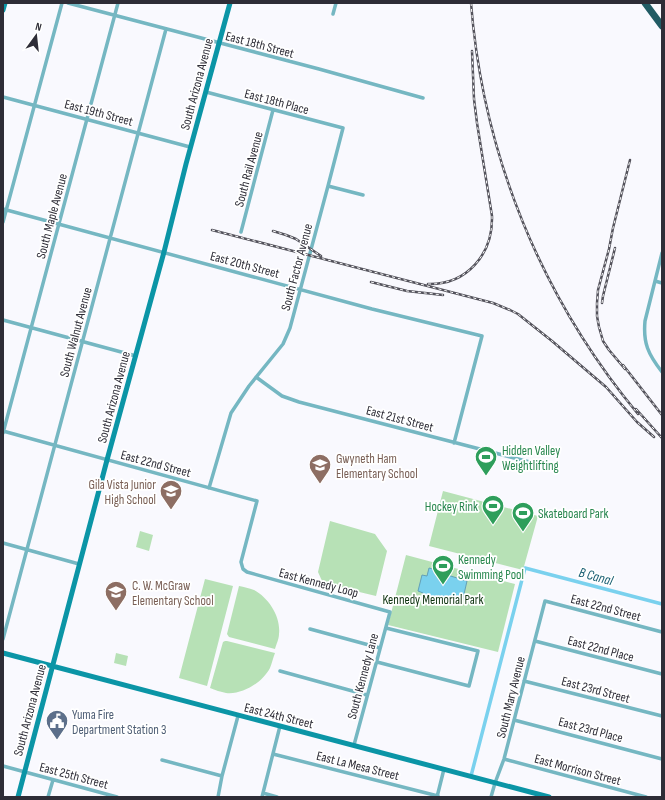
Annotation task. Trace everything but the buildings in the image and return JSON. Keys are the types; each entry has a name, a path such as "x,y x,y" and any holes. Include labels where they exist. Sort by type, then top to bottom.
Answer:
{"highway":[{"path":"645,3 662,26"}],"street":[{"path":"3,10 5,3"},
{"path":"3,222 62,3"},
{"name":"East 18th Street","path":"68,3 423,98"},
{"name":"South Maple Avenue","path":"3,432 118,3"},
{"name":"South Arizona Avenue","path":"18,797 79,564 164,252 190,147 230,3"},
{"path":"333,14 336,3"},
{"name":"South Walnut Avenue","path":"3,639 166,29"},
{"name":"East 18th Place","path":"206,92 343,128"},
{"name":"East 19th Street","path":"3,97 190,147"},
{"name":"South Rail Avenue","path":"241,232 273,110"},
{"name":"South Factor Avenue","path":"209,488 230,413 249,386 283,344 290,328 343,128"},
{"path":"328,186 363,195"},
{"name":"East 20th Street","path":"5,210 482,336 454,443"},
{"path":"662,253 644,321 644,331 649,354 662,372"},
{"path":"654,281 662,283"},
{"path":"3,320 136,356"},
{"name":"East 21st Street","path":"256,377 282,396 290,399 544,466"},
{"name":"East 22nd Street","path":"3,432 257,501 241,562 243,569"},
{"path":"3,543 79,564"},
{"name":"East Kennedy Loop","path":"243,569 247,572 390,612"},
{"name":"East 22nd Street","path":"545,601 662,632"},
{"name":"South Mary Avenue","path":"491,797 504,759 545,601"},
{"name":"South Kennedy Lane","path":"354,745 390,612"},
{"path":"377,662 469,686 478,651 386,628"},
{"path":"310,629 380,648"},
{"name":"East 22nd Place","path":"535,641 662,674"},
{"name":"East 24th Street","path":"3,653 549,797"},
{"path":"280,671 367,695"},
{"name":"East 23rd Street","path":"524,681 662,716"},
{"path":"218,797 238,716"},
{"name":"East 23rd Place","path":"514,720 662,759"},
{"path":"277,797 263,795 280,726"},
{"name":"East La Mesa Street","path":"273,754 438,796"},
{"name":"East Morrison Street","path":"504,759 646,797"},
{"path":"162,760 222,776"},
{"name":"East 25th Street","path":"3,766 117,797"},
{"path":"438,796 444,769"},
{"path":"48,797 53,780"}],"green space":[{"name":"Kennedy Memorial Park","path":"443,491 538,516 523,570 429,546"},
{"path":"330,521 375,534 387,551 376,596 326,584 322,581 318,572"},
{"path":"140,531 153,535 149,551 136,547"},
{"name":"Kennedy Memorial Park","path":"406,555 515,584 498,652 388,625"},
{"path":"205,579 233,586 207,686 179,678"},
{"path":"239,586 252,589 259,593 265,598 273,609 279,628 279,638 275,649 229,637 227,634"},
{"path":"225,641 275,653 270,668 262,679 251,687 238,692 226,693 210,688 223,642"},
{"path":"116,653 128,656 126,666 114,663"}],"water":[{"name":"Kennedy Swimming Pool","path":"429,568 467,581 462,603 437,596 435,602 422,598 423,593 418,591 422,575 427,576"}],"waterway":[{"name":"B Canal","path":"471,776 525,568 662,604"}],"railway":[{"path":"471,3 478,60 489,115 504,169 523,222 546,273 573,322 603,369 638,414"},
{"path":"428,284 442,283 455,279 466,273 475,265 482,254 488,243 491,230 492,216 474,99 472,51"},
{"path":"625,369 603,341 597,316 597,303 598,290 630,160"},
{"path":"212,230 493,303 510,310 518,314 552,341 606,387 637,422 654,437"},
{"path":"273,231 296,239 321,256"},
{"path":"602,303 615,248"},
{"path":"371,282 407,291 443,295"},
{"path":"623,365 662,415"},
{"path":"636,409 662,438"}],"place":[{"name":"Hidden Valley Weightlifting","path":"486,476"},
{"name":"Gwyneth Ham Elementary School","path":"320,484"},
{"name":"Gila Vista Junior High School","path":"171,510"},
{"name":"Hockey Rink","path":"493,526"},
{"name":"Skateboard Park","path":"523,532"},
{"name":"Kennedy Swimming Pool","path":"443,586"},
{"name":"C. W. McGraw Elementary School","path":"116,612"},
{"name":"Yuma Fire Department Station 3","path":"57,740"}]}
